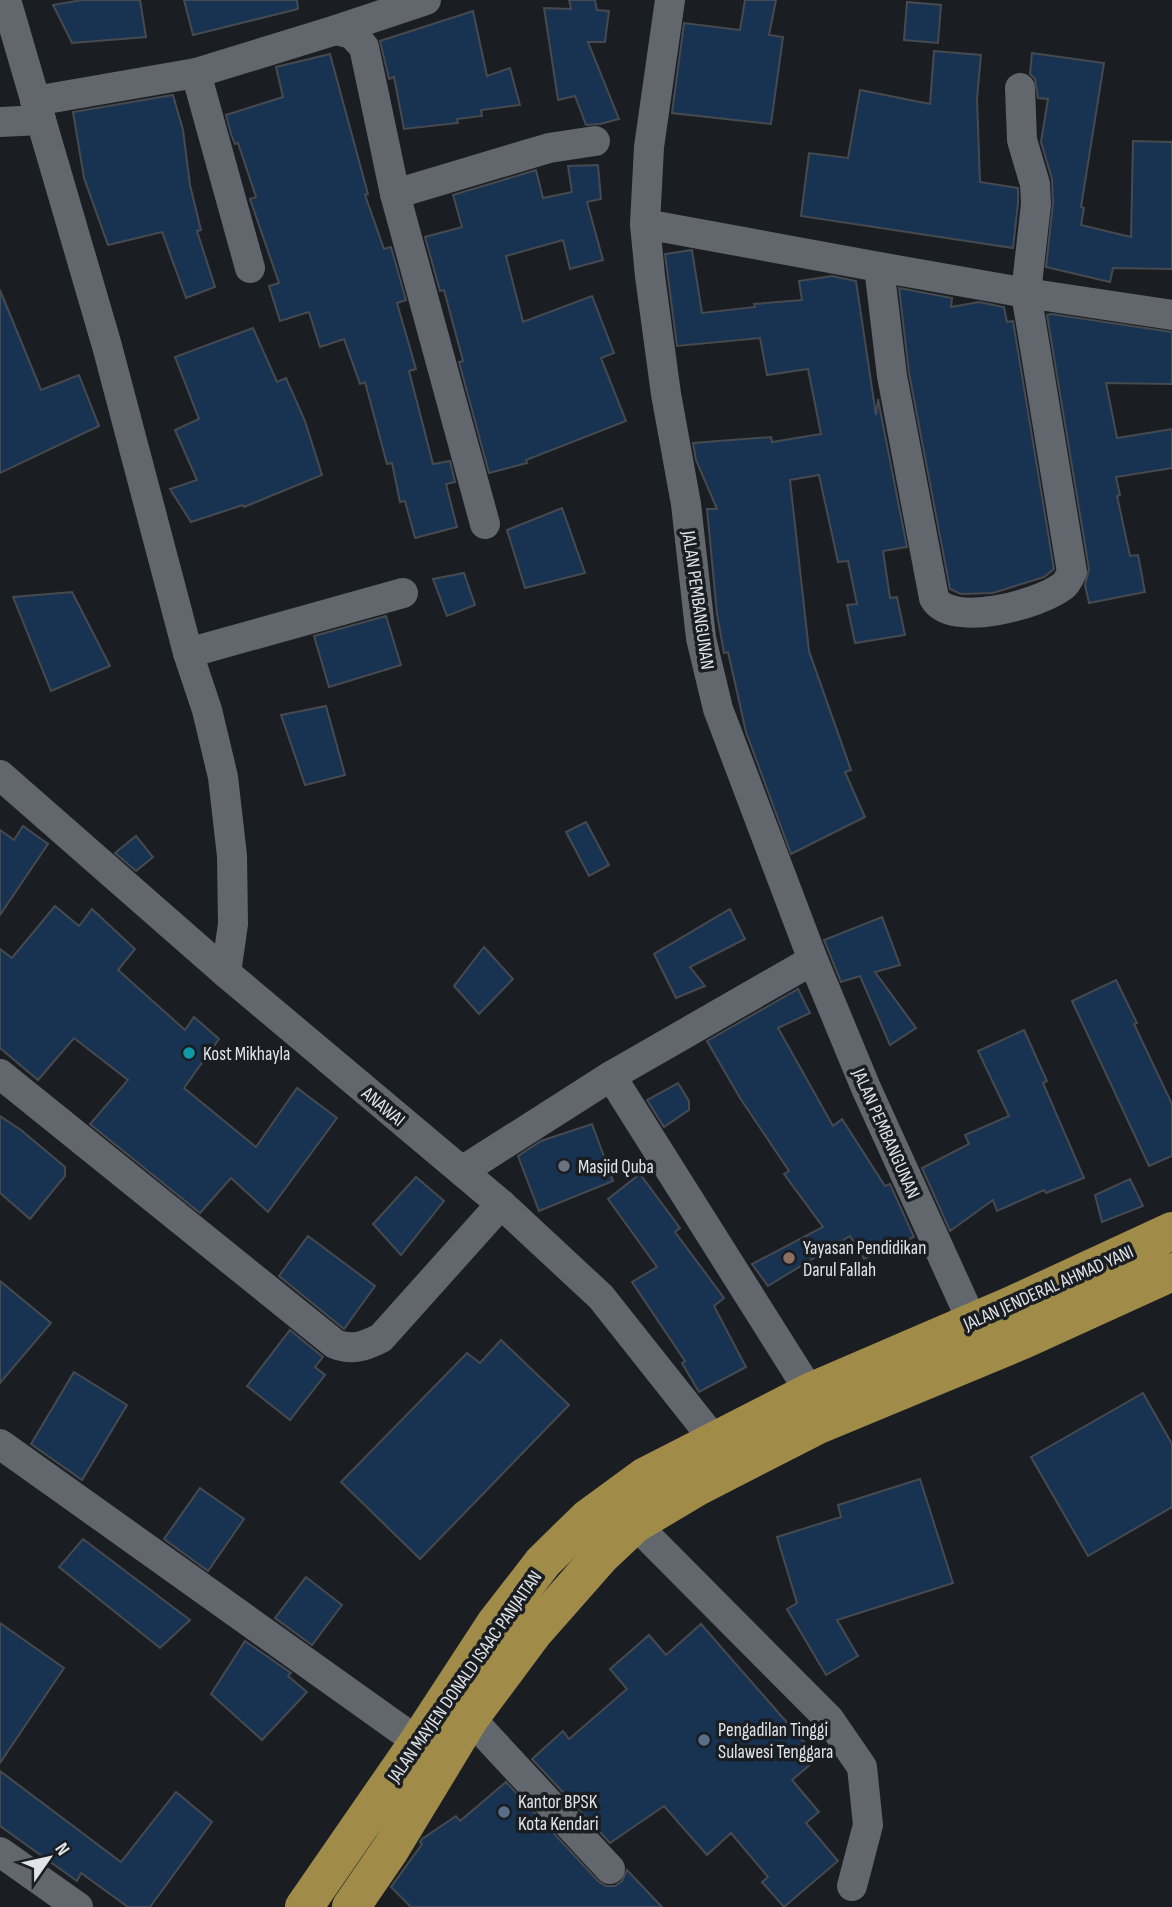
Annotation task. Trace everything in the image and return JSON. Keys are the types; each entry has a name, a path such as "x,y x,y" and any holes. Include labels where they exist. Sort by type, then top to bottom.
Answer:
{"highway":[{"name":"JALAN JENDERAL AHMAD YANI","path":"930,1359 972,1321 1172,1231"},
{"name":"JALAN JENDERAL AHMAD YANI","path":"930,1359 1023,1340 1172,1272"},
{"path":"885,1378 930,1359"},
{"name":"JALAN MAYJEN DONALD ISAAC PANJAITAN","path":"363,1903 470,1718 534,1632 601,1556 635,1524 725,1453 752,1422 810,1392 885,1378"},
{"name":"JALAN MAYJEN DONALD ISAAC PANJAITAN","path":"304,1907 418,1742 495,1624 543,1562 588,1517 644,1476 816,1426 885,1378"}],"street":[{"path":"6,0 107,346 223,777 232,856 233,925 226,973"},
{"path":"0,122 38,110 196,73 426,0"},
{"name":"JALAN PEMBANGUNAN","path":"670,0 649,147 645,224 659,341 686,504 701,638 718,709 813,960 866,1088 972,1321"},
{"path":"336,30 352,34 364,47 395,194 485,524"},
{"path":"196,73 250,268"},
{"path":"879,267 892,376 934,598 939,606 954,613 967,614 1017,606 1065,585 1072,572 1026,293 1036,204 1035,184 1022,140 1020,88"},
{"path":"395,194 549,148 595,141"},
{"path":"645,224 1026,293 1172,315"},
{"path":"188,653 403,593"},
{"name":"ANAWAI","path":"0,775 226,973 501,1204 601,1297 725,1453"},
{"path":"462,1171 611,1076 813,960"},
{"path":"0,1074 324,1335 345,1349 363,1346 381,1338 501,1204"},
{"path":"611,1076 810,1392"},
{"path":"0,1444 418,1742"},
{"path":"635,1524 830,1719 862,1767 868,1825 852,1886"},
{"path":"470,1718 610,1869"},
{"path":"0,1852 78,1907"}],"building":[{"path":"82,0 140,0 146,37 72,43 53,5"},
{"path":"184,0 297,0 298,9 193,35"},
{"path":"569,0 595,0 597,10 609,11 605,42 588,42 619,119 586,125 575,96 558,100 544,8 571,9"},
{"path":"745,0 776,0 769,35 783,37 771,124 672,113 684,23 740,30"},
{"path":"907,2 941,5 938,43 904,40"},
{"path":"473,11 487,76 510,68 520,105 481,110 482,116 457,119 458,123 404,129 394,77 389,79 380,41"},
{"path":"934,51 981,55 977,99 980,182 1018,188 1013,248 801,216 809,153 848,158 860,90 930,104"},
{"path":"1032,53 1104,63 1081,207 1084,208 1081,225 1131,237 1133,141 1172,142 1172,269 1113,268 1110,282 1046,267 1053,203 1052,179 1041,142 1048,99 1038,98 1035,79 1030,74"},
{"path":"330,54 368,194 365,195 384,249 391,247 406,300 397,303 416,369 409,371 433,464 450,461 455,482 446,484 457,527 415,538 405,501 400,502 392,463 387,464 365,382 360,384 344,339 320,347 309,312 280,321 269,286 279,283 250,199 256,197 226,115 283,97 276,67"},
{"path":"173,95 183,130 190,185 201,230 197,231 215,287 186,298 162,232 108,245 84,178 73,112"},
{"path":"598,165 601,199 587,202 603,260 570,269 563,240 506,256 523,322 592,296 614,353 601,358 626,421 526,460 527,463 489,473 459,362 463,361 444,290 440,291 425,237 462,227 453,195 536,170 543,198 572,192 568,166"},
{"path":"692,250 702,313 755,307 754,304 802,300 799,281 832,276 856,281 876,415 878,399 907,547 883,551 890,598 897,597 905,635 855,643 847,605 857,604 848,561 838,562 819,475 790,480 809,651 851,770 845,772 865,817 791,854 746,732 728,652 724,653 717,614 707,509 717,509 696,460 693,443 771,437 772,442 821,434 808,369 767,375 760,338 677,346 665,254"},
{"path":"899,288 952,298 951,307 979,302 1004,307 1007,322 1013,321 1054,569 1044,577 993,593 961,594 950,589 909,373"},
{"path":"0,290 41,390 79,375 99,426 0,473"},
{"path":"1047,315 1172,332 1172,384 1106,383 1117,438 1172,429 1172,468 1116,477 1120,495 1117,496 1130,556 1138,555 1145,592 1089,603 1085,585 1089,569"},
{"path":"253,328 277,382 286,378 305,421 322,475 244,507 243,505 191,522 170,489 197,480 175,430 199,419 175,357"},
{"path":"562,508 585,573 525,588 507,530"},
{"path":"464,573 475,605 447,616 433,579"},
{"path":"72,592 110,666 51,691 13,597"},
{"path":"386,616 401,665 329,687 314,636"},
{"path":"326,706 345,775 305,785 281,715"},
{"path":"586,822 609,865 589,876 566,832"},
{"path":"23,826 48,844 0,915 0,830 14,840"},
{"path":"136,836 153,857 136,871 115,853"},
{"path":"55,906 79,926 92,909 135,949 118,970 185,1030 194,1017 219,1039 184,1088 256,1147 297,1088 337,1118 268,1212 231,1178 200,1213 90,1124 128,1080 74,1038 38,1080 0,1048 0,949 12,958"},
{"path":"730,909 745,939 690,967 705,986 676,998 654,954"},
{"path":"882,917 900,965 875,972 916,1028 890,1045 860,976 841,982 824,940"},
{"path":"484,947 513,979 479,1014 454,986"},
{"path":"1116,980 1172,1104 1172,1156 1149,1166 1072,1001"},
{"path":"798,989 810,1013 778,1028 833,1126 842,1119 885,1186 890,1184 914,1237 864,1259 850,1236 768,1286 752,1264 823,1227 784,1174 789,1171 740,1098 707,1041"},
{"path":"1024,1030 1047,1081 1043,1083 1084,1178 1046,1193 1044,1190 997,1211 993,1200 950,1231 922,1168 969,1144 965,1135 1009,1116 978,1051"},
{"path":"678,1083 689,1101 689,1110 664,1127 647,1100"},
{"path":"0,1116 65,1167 65,1176 30,1219 0,1193"},
{"name":"Masjid Quba","path":"592,1124 613,1181 539,1211 518,1156 541,1141"},
{"path":"640,1174 680,1228 675,1232 724,1298 714,1306 746,1367 699,1392 682,1363 685,1361 632,1282 657,1267 608,1199"},
{"path":"416,1177 444,1201 401,1255 373,1224"},
{"path":"1130,1179 1143,1206 1102,1222 1095,1195"},
{"path":"308,1236 375,1286 344,1329 279,1276"},
{"path":"0,1281 51,1323 0,1383"},
{"path":"290,1330 323,1357 315,1367 325,1375 290,1420 247,1386"},
{"path":"501,1340 569,1405 420,1559 341,1482 467,1353 480,1363"},
{"path":"74,1372 127,1405 82,1480 31,1444"},
{"path":"1143,1393 1172,1444 1172,1507 1088,1556 1031,1457"},
{"path":"920,1479 953,1583 837,1620 858,1656 826,1675 787,1609 797,1603 777,1537 841,1517 838,1505"},
{"path":"200,1488 244,1519 208,1571 164,1539"},
{"path":"83,1539 190,1620 160,1648 59,1567"},
{"path":"306,1577 342,1605 312,1645 275,1618"},
{"path":"0,1623 64,1668 0,1763"},
{"name":"Pengadilan Tinggi Sulawesi Tenggara","path":"701,1624 818,1758 792,1780 819,1812 806,1823 838,1861 784,1907 762,1882 768,1877 731,1833 707,1855 664,1806 610,1843 532,1759 563,1731 569,1739 627,1689 610,1669 649,1635 666,1655"},
{"path":"245,1641 291,1673 288,1676 307,1692 262,1740 211,1694"},
{"path":"0,1771 121,1862 176,1792 212,1822 150,1907 128,1907 81,1873 77,1881 0,1826"},
{"path":"506,1782 598,1881 606,1886 615,1886 622,1881 627,1870 662,1907 411,1907 391,1887 422,1844 422,1839 456,1816 460,1821"}],"place":[{"name":"Kost Mikhayla","path":"189,1053"},
{"name":"Masjid Quba","path":"564,1166"},
{"name":"Yayasan Pendidikan Darul Fallah","path":"789,1258"},
{"name":"Pengadilan Tinggi Sulawesi Tenggara","path":"704,1740"},
{"name":"Kantor BPSK Kota Kendari","path":"504,1812"}]}
